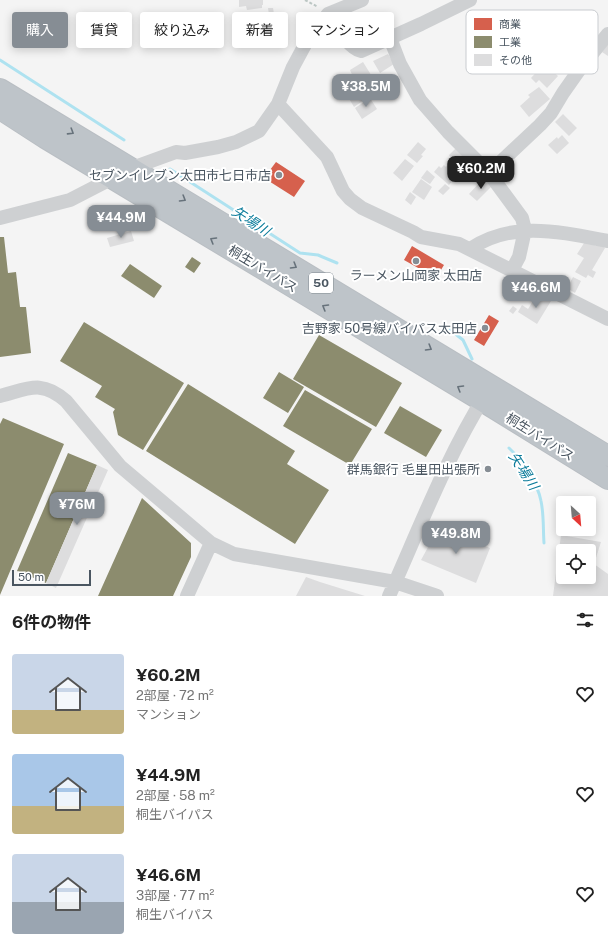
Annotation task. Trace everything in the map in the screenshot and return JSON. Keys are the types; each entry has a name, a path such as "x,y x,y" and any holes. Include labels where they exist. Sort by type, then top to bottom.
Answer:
{"highway":[{"name":"50","path":"0,78 38,111"},
{"name":"桐生バイパス","path":"0,89 132,168 486,393 608,479"},
{"name":"桐生バイパス","path":"0,109 112,178 486,393 607,453"},
{"name":"50","path":"0,118 46,138"}],"street":[{"path":"333,12 362,0"},
{"path":"394,36 470,0"},
{"path":"598,46 608,34"},
{"path":"0,218 70,200 132,168 176,152 185,153 218,147 259,132 278,104 293,67 303,48"},
{"path":"353,48 360,51 367,48"},
{"path":"394,48 400,64 420,100 448,132 489,173 522,218 525,230 519,257 512,270"},
{"path":"489,173 552,113 576,74"},
{"path":"278,104 327,157 343,191 350,200 362,208 421,237 459,244 608,319"},
{"path":"470,249 488,238 525,230 606,236"},
{"path":"0,396 36,387 50,389 59,394 120,466 211,544 234,554 395,582 437,596"},
{"path":"389,596 420,525 462,436 486,393"},
{"path":"187,596 211,544"}],"path":[{"path":"305,0 325,12"}],"building: 商業":[{"path":"276,162 305,181 294,197 264,178"},
{"path":"412,246 444,265 436,278 404,260"},
{"path":"489,315 499,321 484,346 474,340"}],"building: 工業":[{"path":"0,237 4,237 8,273 16,272 20,307 26,307 31,353 0,357"},
{"path":"192,257 201,263 194,273 185,267"},
{"path":"130,264 162,286 154,298 121,276"},
{"path":"84,322 184,383 143,450 118,435 113,412 115,409 95,397 102,386 60,361"},
{"path":"319,335 402,383 376,427 293,379"},
{"path":"279,372 304,387 288,413 263,398"},
{"path":"188,384 295,451 287,464 329,490 295,544 146,451"},
{"path":"305,390 372,429 350,465 283,426"},
{"path":"400,406 442,430 426,457 384,433"},
{"path":"3,418 64,444 0,595 0,424"},
{"path":"68,453 97,465 46,583 17,571"},
{"path":"142,498 191,543 191,557 173,596 98,596"}],"building: その他":[{"path":"239,0 263,0 263,5 262,8 247,10 246,6 239,7"},
{"path":"268,8 273,8 274,12 269,12"},
{"path":"608,44 608,56 602,52"},
{"path":"388,54 394,64 380,73 373,61"},
{"path":"363,62 373,78 358,87 357,85 349,90 345,84 354,79 350,70"},
{"path":"535,74 556,74 558,76 547,88 539,80 536,83 531,78"},
{"path":"368,84 373,91 365,96 360,89"},
{"path":"539,87 550,99 529,117 520,106 530,97 528,95"},
{"path":"354,90 359,98 361,96 364,100 354,107 347,95"},
{"path":"370,98 377,109 362,119 355,108"},
{"path":"563,114 577,128 569,136 555,122"},
{"path":"562,135 569,143 557,154 548,145 557,137 558,139"},
{"path":"418,142 426,149 421,155 423,156 417,163 407,155"},
{"path":"456,148 470,160 449,185 434,172 439,166 441,168 444,165 446,167 452,159 449,155"},
{"path":"405,159 414,166 402,181 393,173"},
{"path":"427,170 435,177 430,184 421,178"},
{"path":"421,179 432,187 424,200 412,192"},
{"path":"486,179 493,185 477,201 469,194 480,182 482,184"},
{"path":"445,184 450,188 443,195 438,191"},
{"path":"410,192 416,197 411,205 405,200"},
{"path":"131,231 134,241 110,247 107,238"},
{"path":"586,240 596,246 598,243 605,248 592,270 596,272 593,278 588,275 589,273 586,278 575,272 584,258 577,254"},
{"path":"573,277 581,281 575,293 567,288"},
{"path":"538,293 551,301 537,324 518,312 522,305 528,309"},
{"path":"513,306 517,309 513,314 509,311"},
{"path":"97,465 108,470 56,588 46,583"},
{"path":"439,527 490,548 476,583 421,560"},
{"path":"561,536 601,542 596,558 596,544 560,544"},
{"path":"596,565 608,574 608,596 553,596 556,573 556,584 596,584"},
{"path":"306,577 320,582 365,596 296,596"}],"waterway":[{"name":"矢場川","path":"0,60 124,140"},
{"name":"矢場川","path":"170,169 300,253 318,255 337,263"},
{"name":"矢場川","path":"448,328 463,340 472,359"},
{"name":"矢場川","path":"509,448 519,459 537,487 543,512 544,543"}],"place":[{"name":"セブンイレブン太田市七日市店","path":"279,175"},
{"name":"ラーメン山岡家 太田店","path":"416,261"},
{"name":"吉野家 50号線バイパス太田店","path":"485,328"},
{"name":"群馬銀行 毛里田出張所","path":"488,469"}]}
